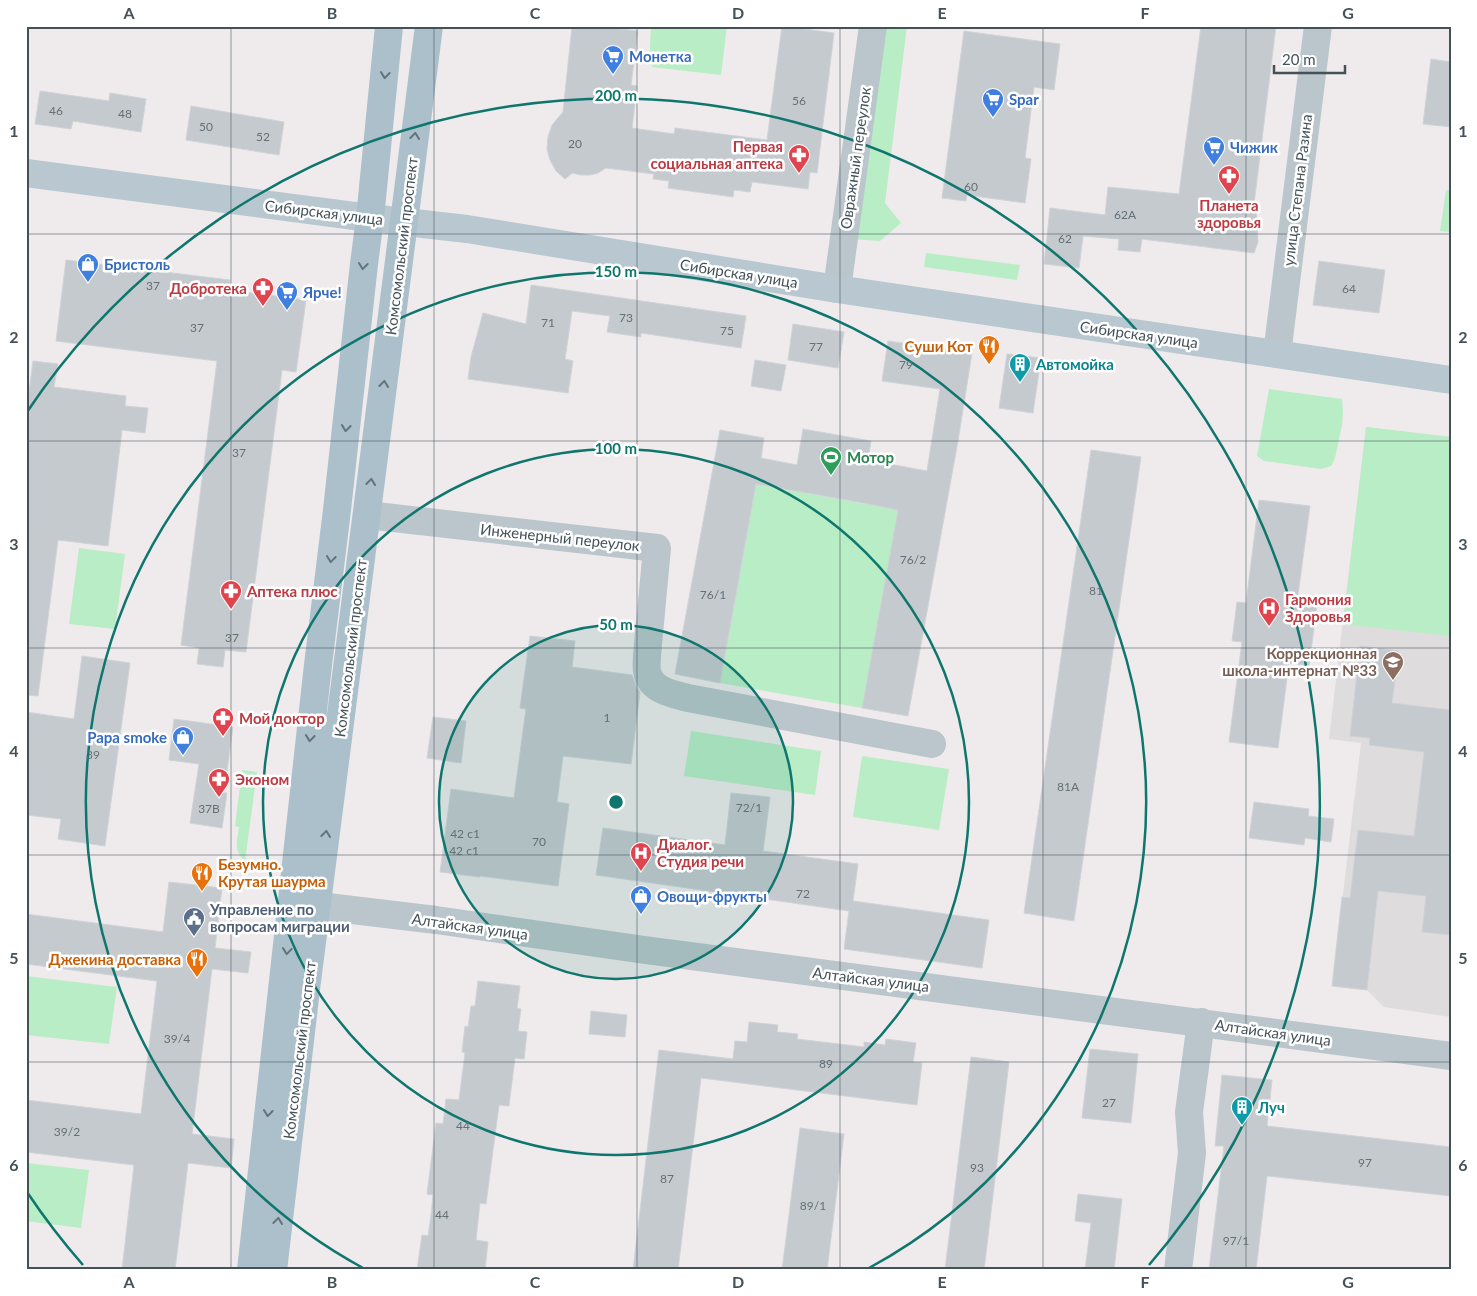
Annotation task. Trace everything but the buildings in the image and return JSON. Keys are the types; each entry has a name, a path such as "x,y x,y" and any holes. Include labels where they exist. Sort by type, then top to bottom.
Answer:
{"main road":[{"name":"Комсомольский проспект","path":"273,1270 304,905 317,675 370,218 390,26"},
{"name":"Комсомольский проспект","path":"251,1270 304,905 367,515 429,26"},
{"name":"Сибирская улица","path":"26,173 467,229 837,289 1451,380"}],"street":[{"name":"Овражный переулок","path":"837,289 873,26"},
{"name":"улица Степана Разина","path":"1277,354 1318,26"},
{"name":"Инженерный переулок","path":"367,515 658,548 646,670 651,683 669,693 688,698 932,744"},
{"name":"Алтайская улица","path":"304,905 436,920 645,950 1451,1056"},
{"path":"1178,1270 1192,1153 1189,1112 1201,1022"}],"shaded area":[{"name":"Коррекционная школа-интернат №33","path":"1366,427 1451,437 1451,1017 1384,1007 1367,990 1332,986 1361,743 1329,739"}],"green space":[{"path":"651,26 727,26 721,75 652,67 650,48"},
{"path":"876,26 907,26 885,203 901,223 880,241 851,239"},
{"path":"1446,190 1451,191 1451,232 1440,231"},
{"path":"926,253 1020,265 1017,280 924,267"},
{"path":"1269,389 1342,399 1342,425 1335,458 1331,466 1321,469 1264,461 1257,456"},
{"path":"1366,427 1451,437 1450,636 1343,624"},
{"path":"756,484 898,510 862,708 720,683"},
{"path":"79,548 125,554 115,629 69,624"},
{"path":"691,731 821,751 815,795 684,776"},
{"path":"862,756 949,769 939,830 853,817"},
{"path":"242,770 257,772 245,861 237,849 239,827 235,826"},
{"path":"26,976 117,987 109,1044 26,1035"},
{"path":"26,1163 89,1170 81,1228 26,1221"}],"place":[{"name":"Монетка","path":"613,75"},
{"name":"Spar","path":"993,118"},
{"name":"Чижик","path":"1214,166"},
{"name":"Первая социальная аптека","path":"799,174"},
{"name":"Планета здоровья","path":"1229,195"},
{"name":"Бристоль","path":"88,283"},
{"name":"Добротека","path":"263,307"},
{"name":"Ярче!","path":"287,311"},
{"name":"Суши Кот","path":"989,365"},
{"name":"Автомойка","path":"1020,383"},
{"name":"Мотор","path":"831,476"},
{"name":"Аптека плюс","path":"231,610"},
{"name":"Гармония Здоровья","path":"1269,627"},
{"name":"Коррекционная школа-интернат №33","path":"1393,681"},
{"name":"Мой доктор","path":"223,737"},
{"name":"Papa smoke","path":"183,756"},
{"name":"Эконом","path":"219,798"},
{"name":"Диалог. Студия речи","path":"641,872"},
{"name":"Безумно. Крутая шаурма","path":"202,892"},
{"name":"Овощи-фрукты","path":"641,915"},
{"name":"Управление по вопросам миграции","path":"194,937"},
{"name":"Джекина доставка","path":"197,978"},
{"name":"Луч","path":"1242,1126"}]}
